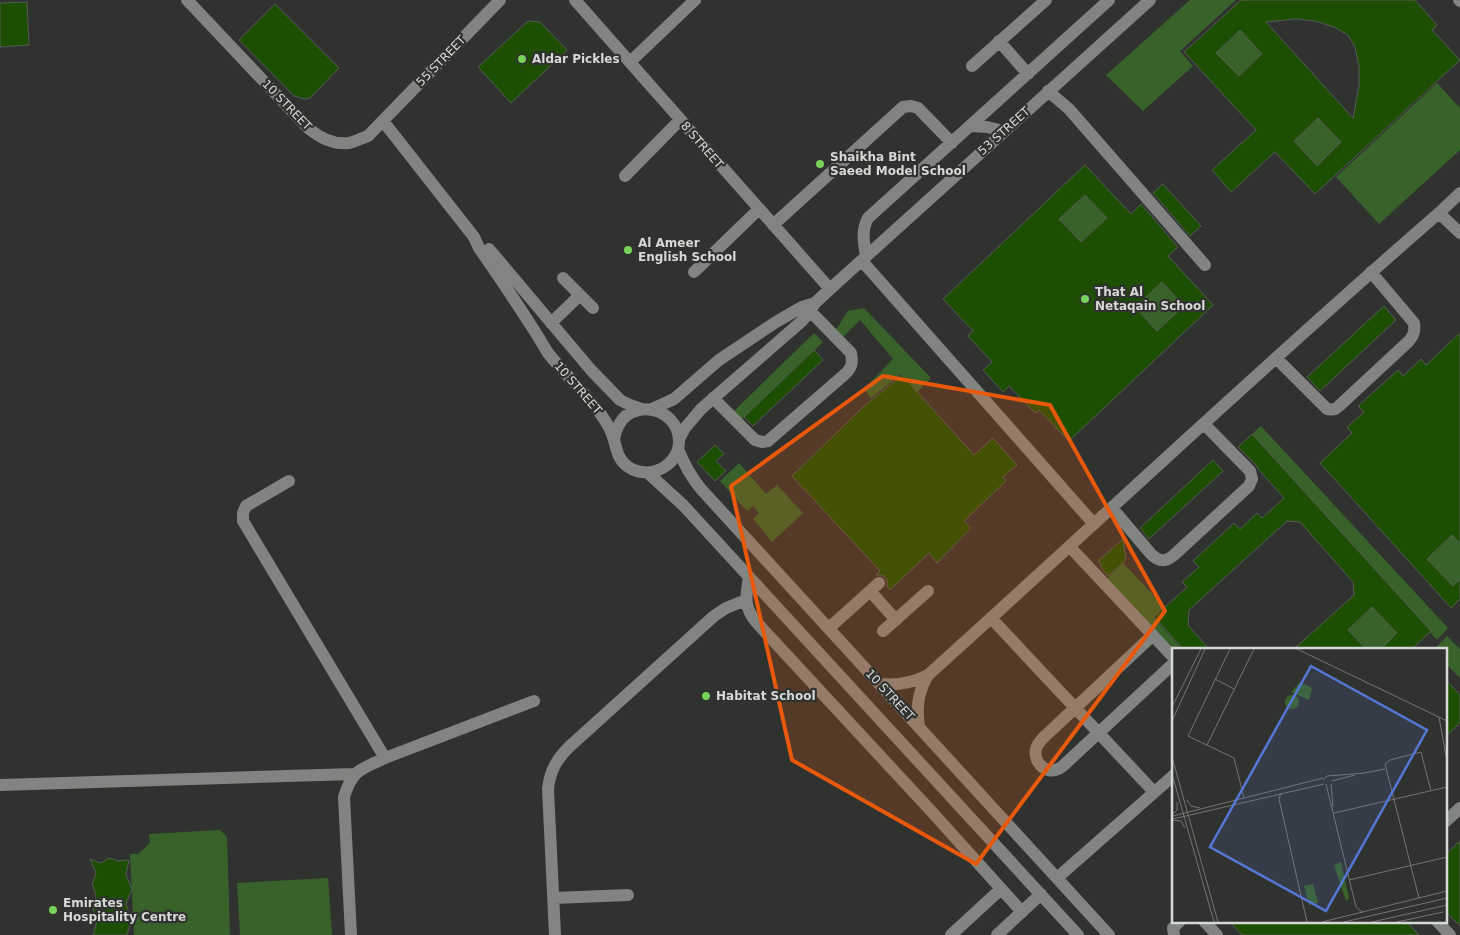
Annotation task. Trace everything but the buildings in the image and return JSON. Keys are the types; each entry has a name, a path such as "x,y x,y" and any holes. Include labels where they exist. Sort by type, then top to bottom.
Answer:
{"street":[{"name":"10 STREET","path":"187,0 299,119 318,136 329,142 349,143 368,136 382,121 474,237 488,248 591,370 620,400 646,409"},
{"name":"55 STREET","path":"382,121 500,0"},
{"name":"8 STREET","path":"574,0 830,290"},
{"path":"630,62 694,0"},
{"path":"972,66 1046,0"},
{"path":"1094,524 864,259 863,233 864,225 868,218 1108,0"},
{"name":"53 STREET","path":"678,444 692,418 802,321 830,290 1048,91 1142,2"},
{"path":"999,41 1028,74"},
{"path":"1048,91 1069,109 1205,265"},
{"path":"773,225 904,107 918,108 952,143"},
{"path":"625,176 680,120"},
{"path":"971,126 1003,131"},
{"path":"880,684 892,686 905,684 917,681 928,675 1460,193"},
{"path":"694,272 759,209"},
{"path":"1440,213 1460,233"},
{"name":"10 STREET","path":"474,237 479,248 556,363 603,417 614,440"},
{"path":"1276,358 1327,409 1336,409 1409,341 1415,330 1414,323 1371,272"},
{"path":"563,278 593,308"},
{"path":"534,330 538,321 542,318 549,321 580,295"},
{"name":"53 STREET","path":"646,409 663,405 674,399 719,360 768,326 802,307 813,307"},
{"path":"713,398 755,440 768,441 844,375 850,369 853,361 851,354 813,307"},
{"path":"646,409 662,412 670,419 676,428 678,444 674,458 667,466 658,471 648,473 637,472 620,460 614,440 616,429 622,420 631,413 646,409"},
{"path":"1112,508 1156,559 1169,559 1250,486 1252,479 1250,471 1204,424"},
{"name":"10 STREET","path":"678,444 684,464 691,477 701,489 1109,935"},
{"name":"10 STREET","path":"648,473 683,505 1078,935"},
{"path":"289,481 246,506 243,513 243,521 385,758"},
{"path":"1070,547 1172,656"},
{"path":"749,577 746,600 747,608 757,623 1022,912"},
{"path":"829,628 874,587 896,620"},
{"path":"884,631 928,591"},
{"path":"555,935 548,789 549,776 554,765 560,755 714,616 726,608 746,600"},
{"path":"991,618 1154,792"},
{"path":"1153,635 1036,746 1035,756 1040,765 1048,770 1058,770 1172,665"},
{"path":"919,726 918,700 928,675"},
{"path":"351,935 344,797 348,784 354,774 364,767 385,758 534,701"},
{"path":"0,785 354,774"},
{"path":"1057,878 1172,777"},
{"path":"1448,819 1460,808"},
{"path":"951,935 1000,889"},
{"path":"997,935 1040,894"},
{"path":"554,898 628,895"},
{"path":"1174,935 1173,928 1179,922"},
{"path":"1205,922 1217,935"},
{"path":"1438,922 1450,935"}],"highlighted area":[{"path":"883,376 1050,405 1165,611 976,864 792,760 731,486"}],"green space":[{"path":"1190,0 1236,0 1180,51 1193,66 1143,111 1106,75"},
{"path":"1240,30 1262,54 1239,76 1216,53"},
{"path":"1437,83 1460,108 1460,150 1379,224 1336,177"},
{"path":"1318,118 1341,142 1317,166 1294,141"},
{"path":"1085,195 1107,218 1081,242 1059,219"},
{"path":"1162,282 1184,306 1157,331 1135,307"},
{"path":"864,308 931,378 917,392 901,374 871,398 864,389 893,359 860,320 842,338 835,331 848,311"},
{"path":"814,333 823,342 740,421 732,413"},
{"path":"1261,426 1448,628 1437,640 1252,434"},
{"path":"739,463 766,494 777,485 803,513 772,542 753,519 759,513 753,506 747,511 720,481"},
{"path":"1452,535 1460,543 1460,579 1453,586 1427,559"},
{"path":"1123,563 1165,607 1153,617 1181,648 1173,648 1102,583"},
{"path":"1372,607 1397,633 1382,648 1365,648 1348,630"},
{"path":"1447,636 1460,649 1460,678 1448,666 1448,648 1435,648"},
{"path":"220,830 227,837 230,935 134,935 130,854 138,854 150,843 149,834"},
{"path":"328,878 332,935 240,935 237,883"}],"place":[{"name":"Aldar Pickles","path":"522,59"},
{"name":"Shaikha Bint Saeed Model School","path":"820,164"},
{"name":"Al Ameer English School","path":"628,250"},
{"name":"That Al Netaqain School","path":"1085,299"},
{"name":"Habitat School","path":"706,696"},
{"name":"Emirates Hospitality Centre","path":"53,910"}]}
